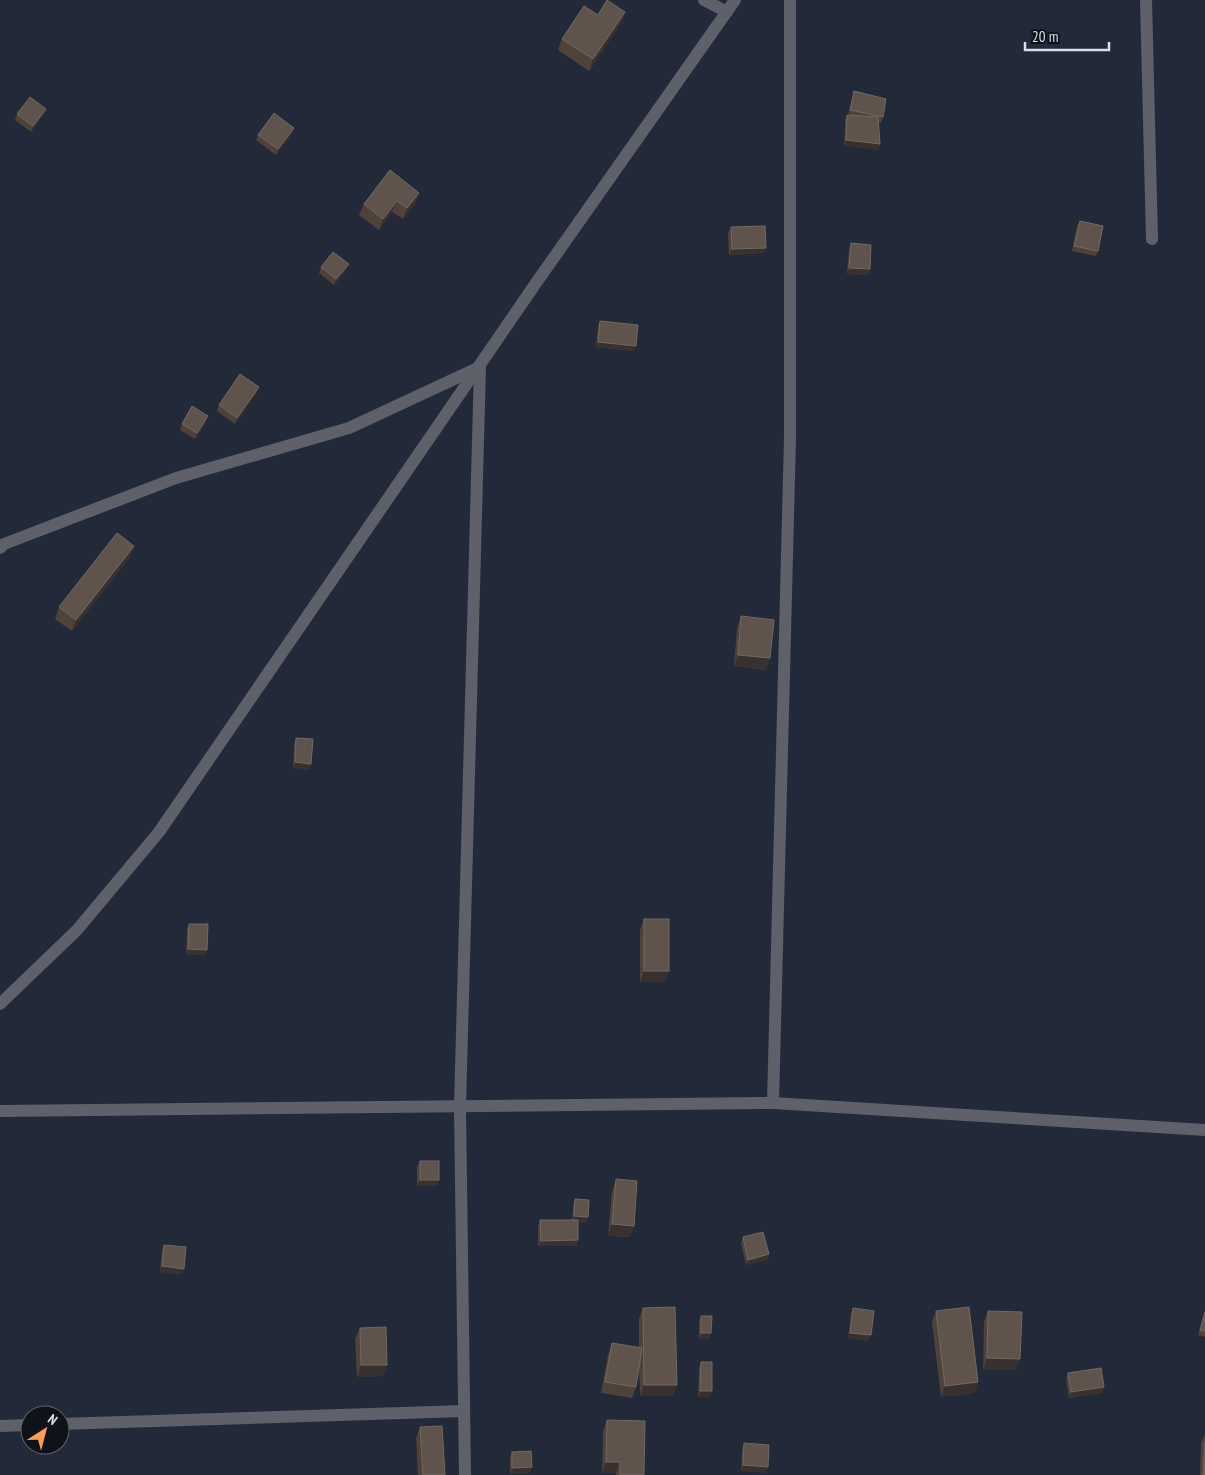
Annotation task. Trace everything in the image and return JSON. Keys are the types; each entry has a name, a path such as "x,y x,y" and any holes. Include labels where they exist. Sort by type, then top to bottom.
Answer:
{"street":[{"path":"704,0 727,12"},
{"path":"0,1004 77,930 159,832 536,283 735,0"},
{"path":"773,1103 790,438 790,0"},
{"path":"1146,0 1152,239"},
{"path":"0,548 4,544 176,478 350,428 480,367"},
{"path":"464,1475 460,1107 480,367"},
{"path":"0,1111 773,1103 1205,1130"},
{"path":"70,1424 464,1411"},
{"path":"0,1426 20,1425"}],"building":[{"path":"607,0 625,12 593,59 562,39 584,6 598,15"},
{"path":"854,91 886,99 883,117 850,110"},
{"path":"30,97 46,109 33,126 17,114"},
{"path":"274,113 294,128 278,149 258,135"},
{"path":"847,115 878,117 880,144 846,140"},
{"path":"390,170 419,193 407,208 397,201 383,219 364,204"},
{"path":"1080,221 1103,226 1098,251 1074,246"},
{"path":"765,226 766,248 732,249 731,227"},
{"path":"851,243 871,245 870,269 849,268"},
{"path":"333,252 349,264 336,279 321,267"},
{"path":"600,321 638,325 636,346 598,342"},
{"path":"240,374 259,387 237,418 219,405"},
{"path":"192,406 208,416 197,433 182,424"},
{"path":"117,533 134,546 76,620 59,607"},
{"path":"741,616 774,620 770,658 738,655"},
{"path":"296,738 313,739 311,764 295,762"},
{"path":"644,919 669,919 669,971 644,971"},
{"path":"189,924 208,924 207,950 188,949"},
{"path":"420,1161 439,1161 439,1180 420,1180"},
{"path":"616,1179 637,1181 634,1226 612,1224"},
{"path":"575,1199 589,1200 588,1217 574,1216"},
{"path":"540,1220 578,1220 578,1240 541,1241"},
{"path":"763,1232 769,1254 748,1260 743,1237"},
{"path":"164,1245 186,1247 184,1269 162,1266"},
{"path":"675,1307 677,1385 644,1385 643,1308"},
{"path":"969,1307 978,1382 945,1386 936,1311"},
{"path":"853,1308 874,1311 871,1335 850,1333"},
{"path":"988,1311 1022,1312 1020,1359 987,1358"},
{"path":"1205,1312 1205,1331 1200,1330"},
{"path":"701,1316 712,1316 711,1333 701,1333"},
{"path":"386,1327 387,1365 361,1365 360,1328"},
{"path":"612,1343 642,1348 636,1387 605,1382"},
{"path":"701,1362 712,1362 712,1391 700,1391"},
{"path":"1101,1368 1104,1387 1071,1392 1068,1373"},
{"path":"607,1420 645,1421 644,1475 620,1475 620,1462 606,1462"},
{"path":"442,1426 445,1475 423,1475 420,1427"},
{"path":"1205,1441 1205,1475 1203,1475"},
{"path":"744,1443 769,1445 768,1467 743,1465"},
{"path":"531,1451 532,1467 512,1468 512,1452"}]}
